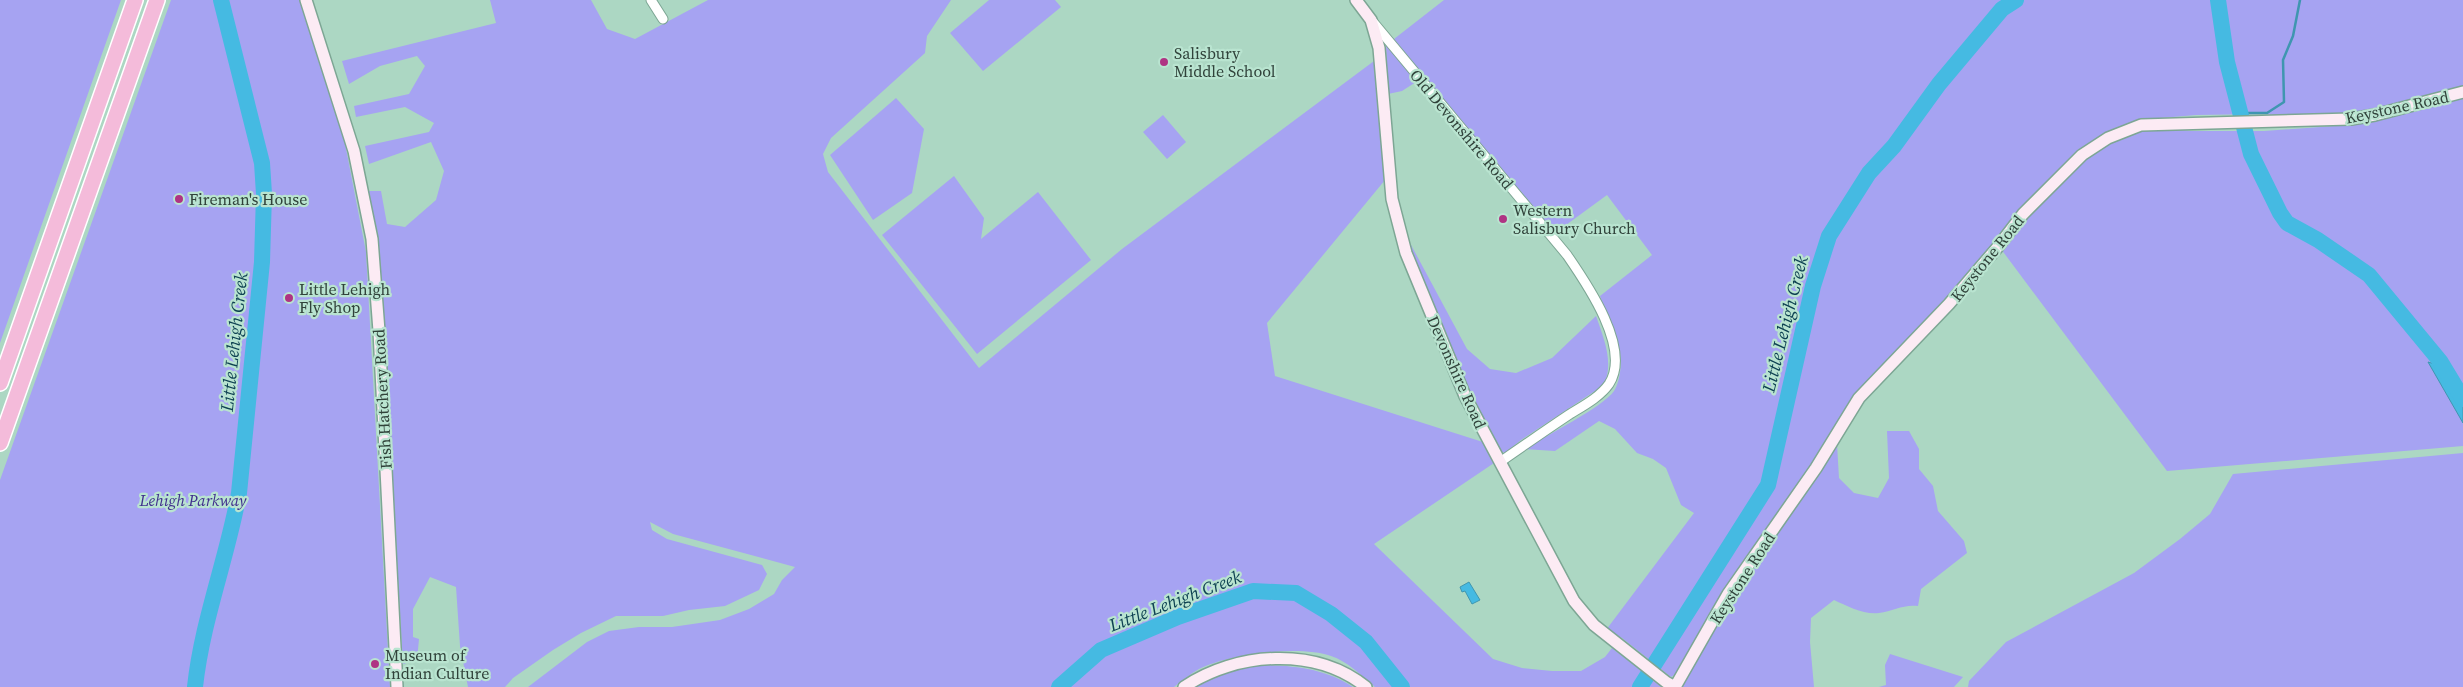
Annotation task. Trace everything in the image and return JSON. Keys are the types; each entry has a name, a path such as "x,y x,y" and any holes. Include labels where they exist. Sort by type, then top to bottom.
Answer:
{"highway":[{"path":"0,383 136,0"},
{"path":"0,443 157,0"}],"street":[{"name":"Fish Hatchery Road","path":"306,0 354,151 372,239 380,331 397,687"},
{"path":"651,0 663,19"},
{"name":"Devonshire Road","path":"1356,0 1371,20 1381,60 1392,199 1400,236 1465,396 1574,601 1594,625 1617,645 1672,685"},
{"name":"Old Devonshire Road","path":"1371,20 1567,255 1593,297 1615,351 1616,368 1612,378 1600,394 1500,462"},
{"name":"Keystone Road","path":"1672,685 1728,594 1816,468 1859,398 1949,304 1997,248 2023,214 2082,155 2108,138 2141,125 2326,121 2366,116 2463,92"},
{"path":"1184,687 1213,670 1232,664 1270,659 1309,661 1330,666 1344,672 1366,687"}],"green space":[{"path":"0,0 121,0 0,343"},
{"name":"Lehigh Parkway","path":"171,0 300,0 343,133 366,252 390,687 0,687 0,480"},
{"path":"490,0 591,0 607,29 635,39 708,0 951,0 927,36 925,53 831,138 823,154 828,172 979,368 1122,249 1374,61 1385,180 1267,323 1275,376 1486,443 1497,461 1374,544 1493,659 1522,668 1581,671 1605,657 1612,648 1662,687 1375,687 1354,669 1337,658 1317,653 1283,651 1246,655 1212,664 1189,675 1174,687 528,687 587,642 609,631 639,627 672,627 720,620 749,609 774,594 782,580 795,567 673,534 650,522 652,530 667,539 762,565 767,574 759,590 725,606 689,610 663,616 616,616 581,633 553,650 513,678 505,687 468,687 460,646 456,587 430,577 413,609 413,637 419,639 417,660 403,664 378,234 367,191 381,191 387,224 405,227 436,200 444,171 431,142 369,164 365,146 429,132 434,123 405,107 356,117 354,106 409,94 425,66 417,56 380,66 349,84 342,61 496,23"},
{"path":"989,0 1055,0 1061,7 983,71 950,33"},
{"path":"1444,0 2463,0 2463,87 2374,110 2329,115 2295,117 2264,114 2196,115 2138,120 2099,137 1940,308 1862,386 1678,673 1671,677 1622,638 1606,630 1694,513 1681,505 1666,468 1653,459 1637,453 1615,429 1599,421 1555,451 1524,449 1586,413 1608,398 1614,391 1620,373 1620,353 1600,296 1652,255 1607,195 1555,233 1458,121 1394,39"},
{"path":"1386,46 1388,46 1416,82 1402,91 1388,94"},
{"path":"896,98 924,129 912,193 873,220 830,155"},
{"path":"2463,98 2463,446 2167,471 2001,249 2020,224 2079,164 2103,147 2136,132 2153,128 2192,131 2264,131 2348,125"},
{"path":"1163,115 1186,142 1167,159 1143,132"},
{"path":"954,176 984,218 981,239 1038,192 1091,260 977,354 882,235"},
{"path":"1399,210 1410,243 1467,349 1490,369 1516,373 1552,358 1596,316 1607,350 1608,368 1604,385 1521,440 1505,453 1498,450 1470,397 1408,247"},
{"path":"1887,431 1909,431 1919,449 1919,469 1933,486 1938,511 1964,541 1967,553 1921,589 1918,606 1908,606 1879,613 1867,613 1834,600 1811,618 1810,642 1814,687 1682,687 1732,597 1837,444 1839,478 1854,493 1878,498 1889,478"},
{"path":"2463,453 2463,687 1968,687 1969,681 2006,642 2134,573 2180,539 2210,514 2233,474"},
{"path":"1890,654 1963,677 1954,687 1879,687 1886,685 1885,665"},
{"path":"1254,665 1293,667 1318,671 1342,680 1353,687 1194,687 1224,671"}],"water":[{"path":"2428,362 2445,367 2463,398 2463,423"},
{"path":"1469,582 1480,600 1472,604 1465,591 1462,592 1460,587"}],"waterway":[{"name":"Little Lehigh Creek","path":"195,687 203,638 239,493 262,262 264,194 262,163 221,0"},
{"name":"Little Lehigh Creek","path":"1640,687 1768,485 1813,286 1829,236 1869,173 1894,146 1939,84 2002,9 2016,0"},
{"name":"Little Lehigh Creek","path":"2218,0 2227,62 2251,154 2280,213 2287,223 2318,240 2369,275 2440,361 2463,399"},
{"path":"2241,113 2267,113 2284,102 2283,60 2293,36 2300,0"},
{"name":"Little Lehigh Creek","path":"1059,687 1101,650 1178,617 1253,591 1296,593 1331,614 1366,642 1402,687"}],"place":[{"name":"Salisbury Middle School","path":"1164,62"},
{"name":"Fireman's House","path":"179,199"},
{"name":"Western Salisbury Church","path":"1503,219"},
{"name":"Little Lehigh Fly Shop","path":"289,298"},
{"name":"Museum of Indian Culture","path":"375,664"}]}
